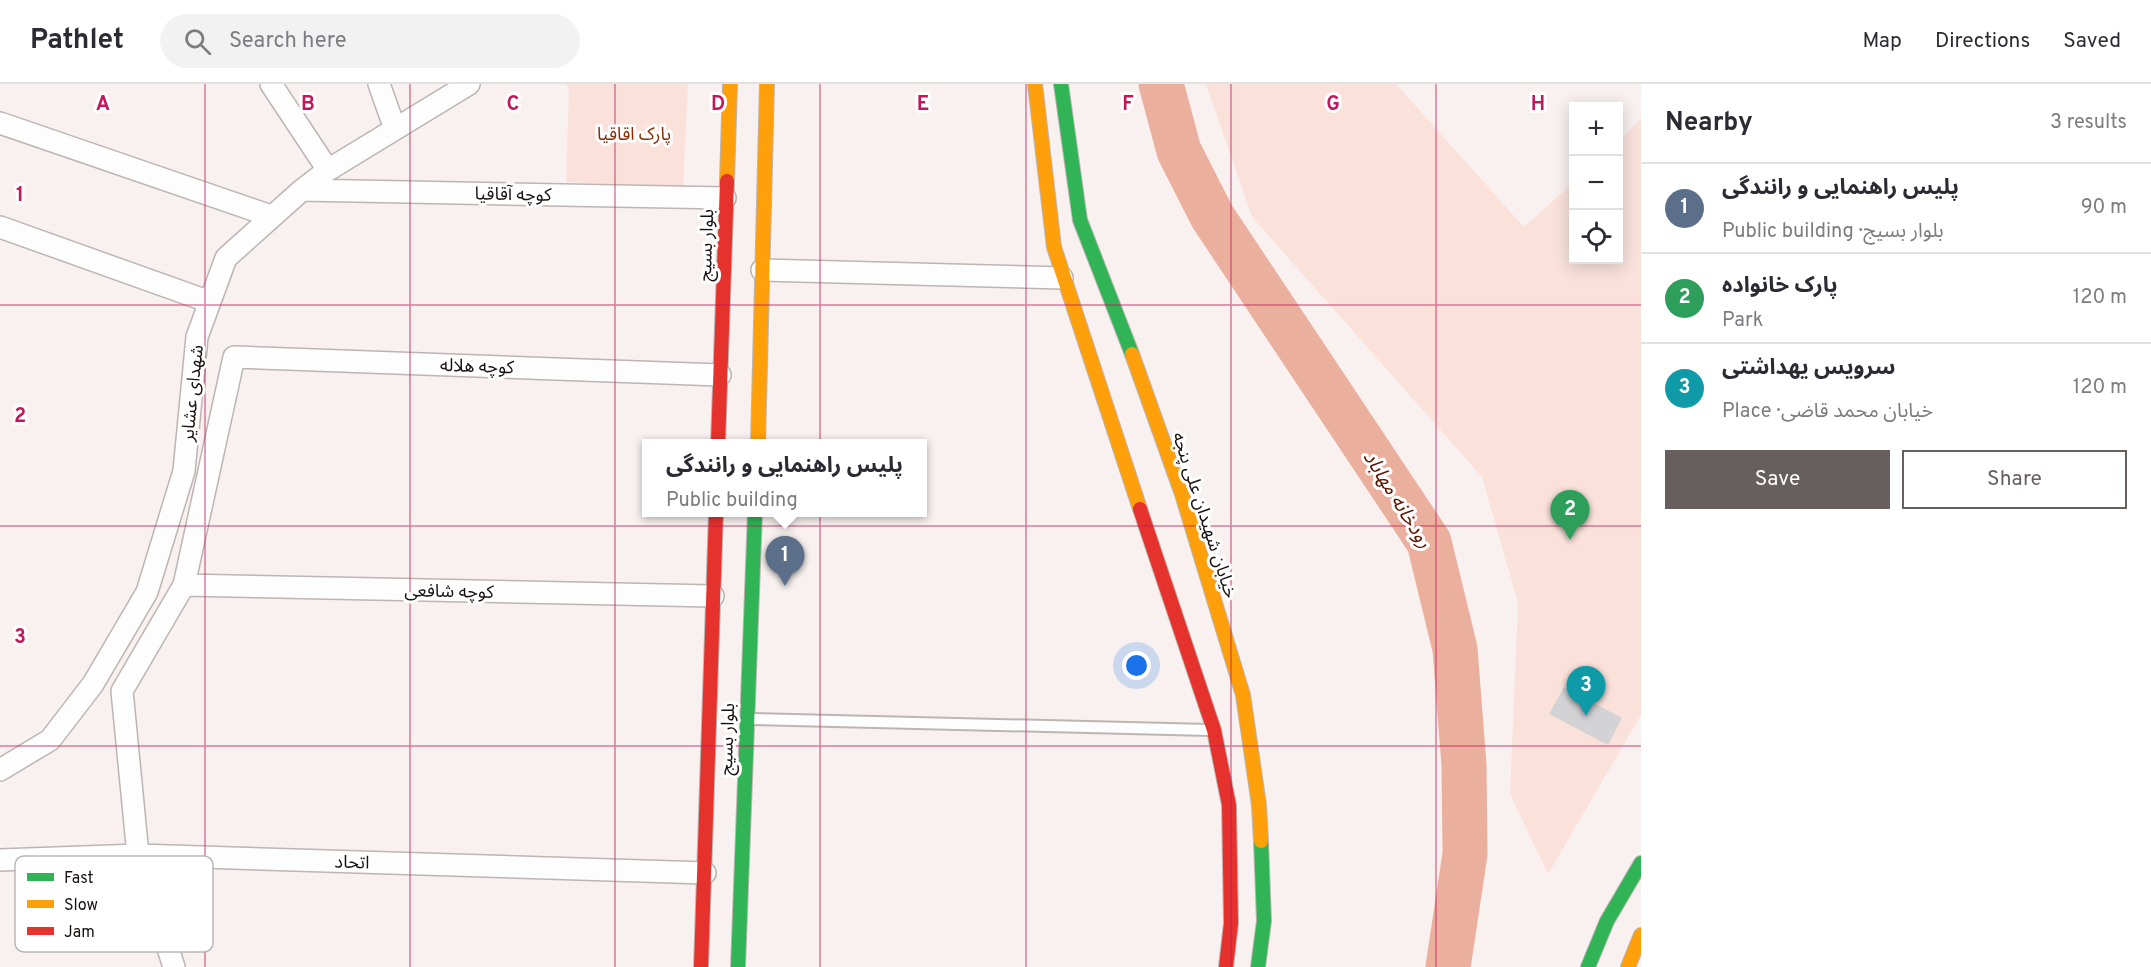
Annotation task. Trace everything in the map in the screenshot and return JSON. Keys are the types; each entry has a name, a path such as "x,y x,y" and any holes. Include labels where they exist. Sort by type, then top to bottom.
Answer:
{"main road":[{"name":"بلوار بسیج","path":"718,439 730,84"},
{"path":"758,439 767,84"},
{"path":"1035,84 1054,247 1062,278 1214,730 1229,805 1231,923 1226,967"},
{"name":"خیابان شهیدان علی پنجه","path":"1061,84 1080,220 1105,280 1182,494 1244,695 1259,805 1264,921 1258,967"},
{"path":"1062,278 1105,280"},
{"name":"بلوار بسیج","path":"701,967 716,517"},
{"name":"بلوار بسیج","path":"738,967 755,517"},
{"path":"1588,967 1607,921 1641,863"},
{"path":"1628,967 1641,935"}],"street":[{"path":"270,84 328,170"},
{"path":"379,84 395,129"},
{"name":"شهدای عشایر","path":"0,770 50,740 93,684 147,592 184,471 197,337 226,258 271,216 328,170 469,84"},
{"path":"0,123 271,216"},
{"name":"کوچه آقاقیا","path":"302,190 725,198"},
{"path":"0,227 210,302"},
{"path":"762,270 1062,278"},
{"name":"کوچه هلاله","path":"184,585 234,357 720,375"},
{"path":"138,855 122,692 184,585"},
{"name":"کوچه شافعی","path":"184,585 713,596"},
{"name":"اتحاد","path":"110,856 170,856"},
{"name":"اتحاد","path":"213,857 705,873"},
{"name":"اتحاد","path":"0,860 15,859"},
{"path":"169,952 174,967"}],"lane":[{"path":"746,719 1214,730"}],"green space":[{"name":"پارک اقاقیا","path":"566,84 688,84 683,187 566,182 569,89"},
{"path":"1206,84 1396,84 1524,227 1569,187 1569,264 1623,264 1623,138 1641,118 1641,715 1548,874 1510,794 1518,603 1482,477 1252,217"}],"building":[{"path":"1564,687 1622,718 1608,745 1549,714"}],"waterway":[{"name":"رودخانه مهاباد","path":"1161,84 1179,151 1212,216 1429,542 1455,649 1464,765 1465,854 1448,967"}],"traffic: fast":[{"path":"1061,84 1080,220 1132,354"},
{"path":"738,967 755,517"},
{"path":"1258,967 1264,921 1261,841"},
{"path":"1588,967 1607,921 1641,863"}],"traffic: slow":[{"path":"727,181 730,84"},
{"path":"758,439 767,84"},
{"path":"1035,84 1054,247 1140,509"},
{"path":"1132,354 1182,494 1243,695 1259,805 1261,841"},
{"path":"1628,967 1641,935"}],"traffic: jam":[{"path":"718,439 727,181"},
{"path":"1140,509 1214,730 1229,805 1231,923 1226,967"},
{"path":"701,967 716,517"}],"place":[{"name":"پارک خانواده","path":"1570,540"},
{"name":"پلیس راهنمایی و رانندگی","path":"785,586"},
{"name":"سرویس یهداشتی","path":"1586,716"}]}
